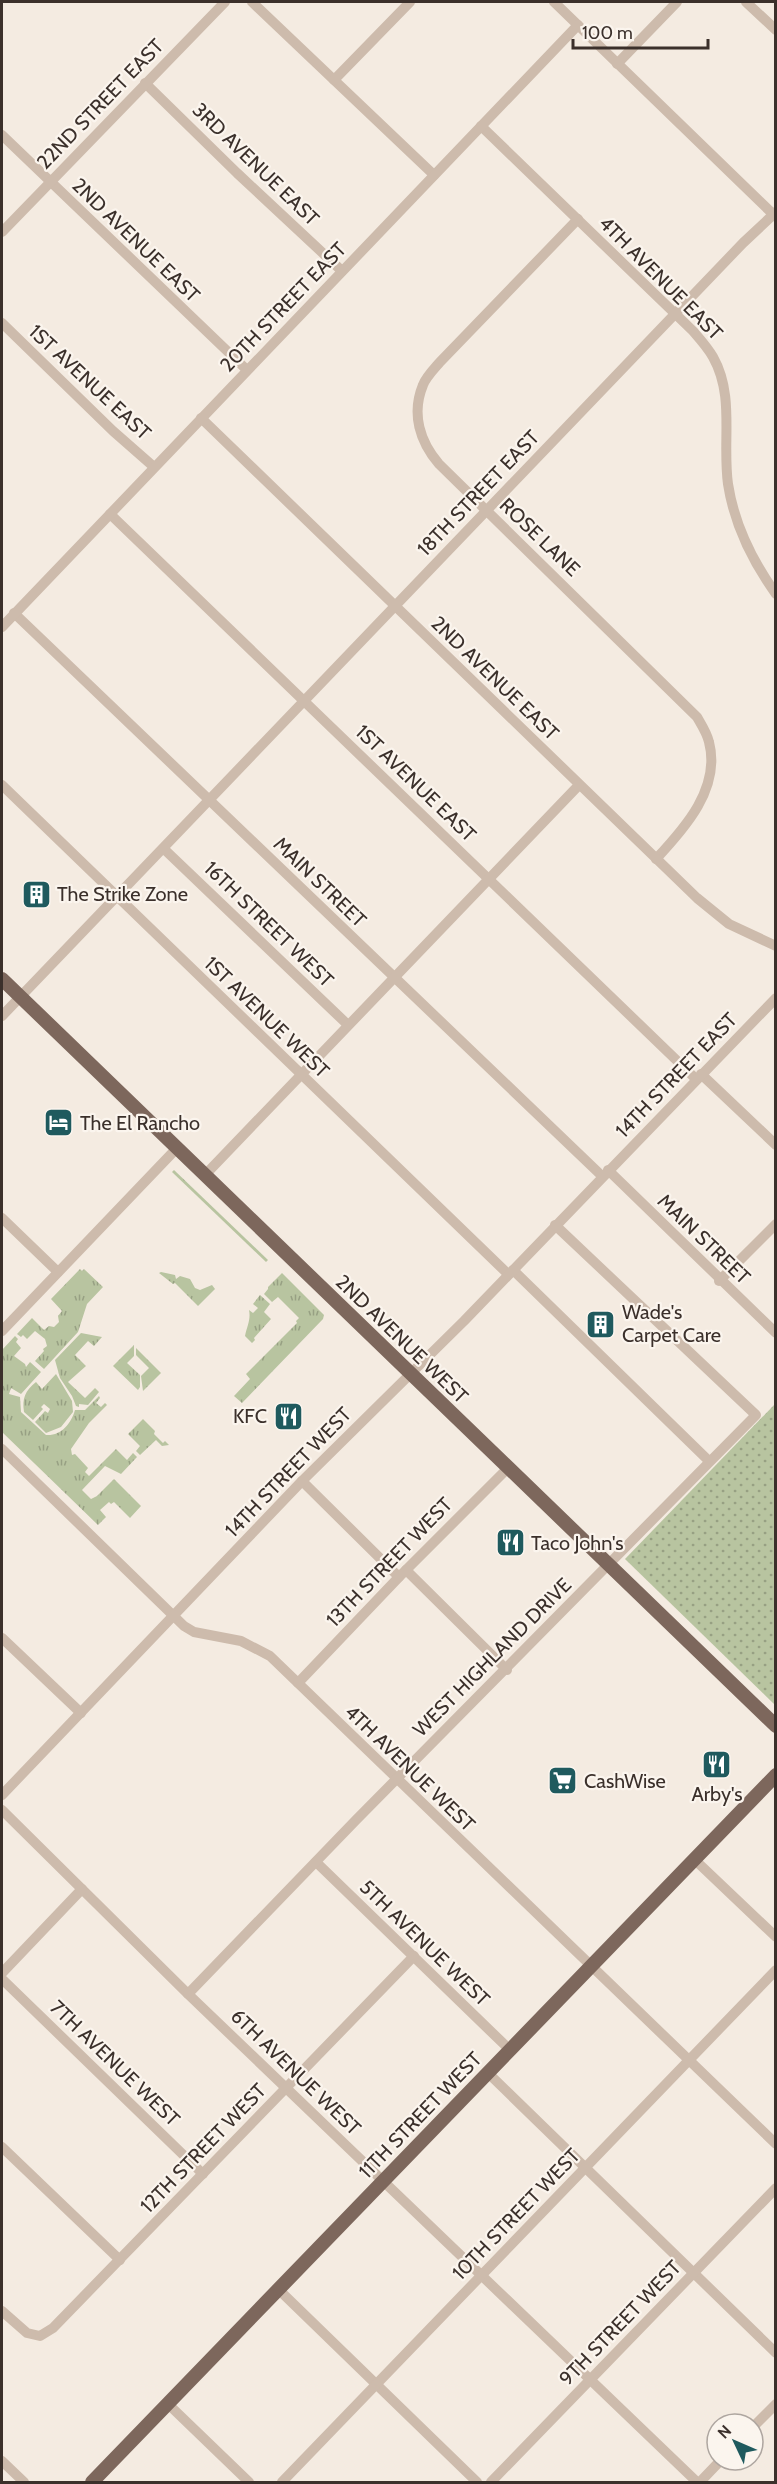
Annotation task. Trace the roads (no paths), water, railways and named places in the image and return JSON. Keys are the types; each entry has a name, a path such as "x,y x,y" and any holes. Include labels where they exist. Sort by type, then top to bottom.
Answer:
{"main road":[{"name":"2ND AVENUE WEST","path":"2,979 776,1726"},
{"name":"11TH STREET WEST","path":"92,2482 776,1775"}],"street":[{"name":"22ND STREET EAST","path":"2,232 225,2"},
{"path":"252,2 434,175"},
{"path":"334,80 410,2"},
{"path":"554,2 775,215"},
{"path":"617,64 677,2"},
{"path":"746,2 776,30"},
{"name":"20TH STREET EAST","path":"2,627 578,25"},
{"name":"3RD AVENUE EAST","path":"145,83 342,271"},
{"name":"4TH AVENUE EAST","path":"481,126 693,331 713,356 725,386 727,414 724,446 728,486 741,531 762,576 776,594"},
{"name":"2ND AVENUE EAST","path":"2,135 247,370"},
{"name":"18TH STREET EAST","path":"2,1016 675,314 775,215"},
{"name":"ROSE LANE","path":"578,219 440,362 423,383 416,410 428,451 697,717 709,741 711,764 698,808 684,829 656,859"},
{"name":"1ST AVENUE EAST","path":"2,323 113,431 154,467"},
{"name":"2ND AVENUE EAST","path":"201,418 697,897 729,924 776,946"},
{"name":"1ST AVENUE EAST","path":"110,514 489,879 699,1077 776,1145"},
{"name":"MAIN STREET","path":"14,614 394,978 776,1333"},
{"name":"1ST AVENUE WEST","path":"2,785 301,1074 709,1461"},
{"path":"204,1176 579,785"},
{"name":"16TH STREET WEST","path":"164,849 348,1025"},
{"name":"14TH STREET EAST","path":"605,1173 776,998"},
{"path":"2,1331 177,1148"},
{"name":"14TH STREET WEST","path":"2,1795 302,1481 411,1374 605,1173"},
{"path":"2,1218 58,1272"},
{"path":"720,1281 776,1224"},
{"name":"WEST HIGHLAND DRIVE","path":"188,1994 756,1415 555,1226"},
{"name":"4TH AVENUE WEST","path":"2,1449 174,1616 194,1632 241,1641 259,1649 298,1683 776,2144"},
{"name":"13TH STREET WEST","path":"298,1683 508,1468"},
{"path":"302,1481 507,1670"},
{"path":"2,1638 81,1713"},
{"name":"6TH AVENUE WEST","path":"2,1810 188,1994 481,2277 699,2482"},
{"path":"695,1860 776,1937"},
{"name":"5TH AVENUE WEST","path":"316,1862 510,2050"},
{"path":"2,1973 82,1889"},
{"name":"12TH STREET WEST","path":"2,2310 27,2333 40,2336 53,2328 414,1956"},
{"name":"10TH STREET WEST","path":"282,2482 776,1970"},
{"name":"7TH AVENUE WEST","path":"2,1978 202,2174"},
{"path":"488,2073 776,2353"},
{"path":"2,2147 120,2260"},
{"name":"9TH STREET WEST","path":"491,2482 776,2188"},
{"path":"278,2289 477,2482"},
{"path":"167,2403 249,2482"},
{"path":"765,2415 776,2404"},
{"path":"2,2461 24,2482"}],"place":[{"name":"The Strike Zone","path":"36,894"},
{"name":"The El Rancho","path":"59,1123"},
{"name":"Wade's Carpet Care","path":"601,1324"},
{"name":"KFC","path":"288,1416"},
{"name":"Taco John's","path":"510,1543"},
{"name":"Arby's","path":"717,1764"},
{"name":"CashWise","path":"563,1781"}]}
